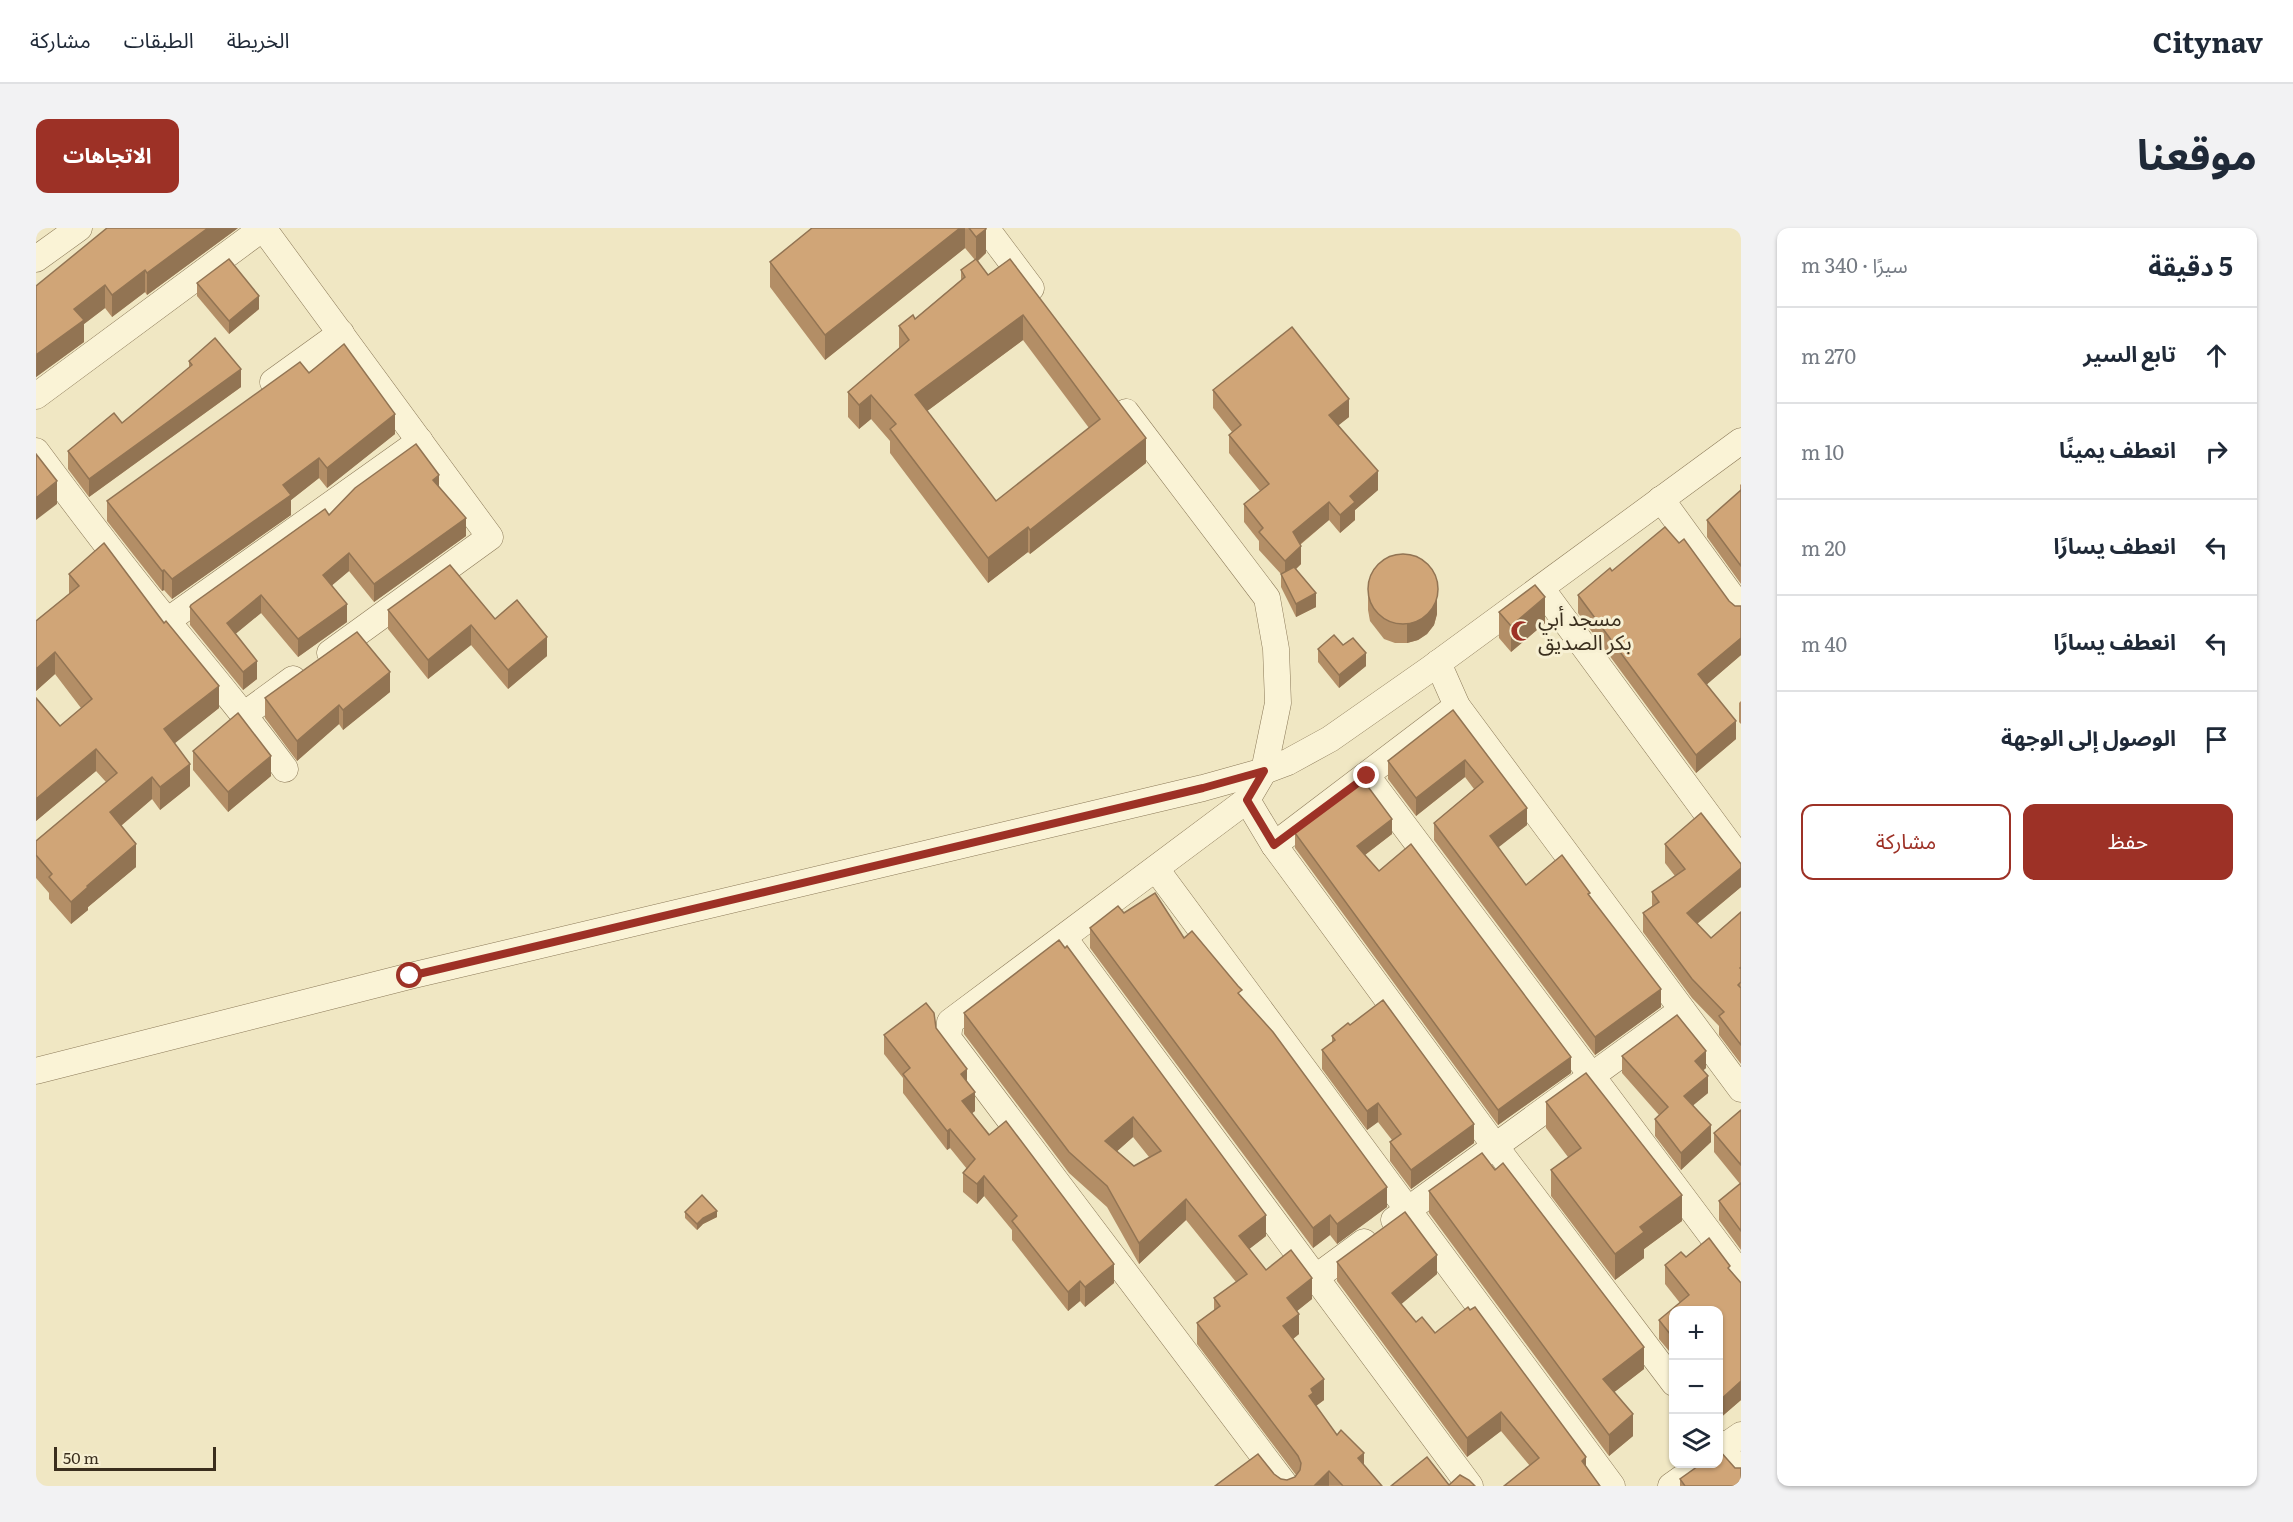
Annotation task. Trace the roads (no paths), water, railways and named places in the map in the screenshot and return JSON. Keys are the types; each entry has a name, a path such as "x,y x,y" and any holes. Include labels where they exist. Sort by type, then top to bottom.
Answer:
{"street":[{"path":"36,259 78,228"},
{"path":"36,396 263,228 490,537 245,714"},
{"path":"986,228 1043,304"},
{"path":"256,395 341,333"},
{"path":"1108,389 1267,598 1276,649 1278,703 1264,771 1247,800 950,1022 948,1038 1286,1486"},
{"path":"167,621 420,441"},
{"path":"36,1071 410,976 1203,788 1264,771 1288,762 1330,739 1438,663 1741,441"},
{"path":"36,451 95,511 167,621 245,714 285,769"},
{"path":"1661,499 1741,609"},
{"path":"1541,588 1741,860"},
{"path":"1438,663 1457,706 1741,1089"},
{"path":"1274,845 1457,706"},
{"path":"1367,776 1741,1275"},
{"path":"1247,800 1274,845 1495,1146 1669,1376"},
{"path":"1156,869 1612,1486"},
{"path":"1064,938 1470,1486"},
{"path":"1315,1278 1682,1010"},
{"path":"1725,1444 1741,1473"},
{"path":"1671,1486 1696,1468"}],"place":[{"name":"مسجد أبي بكر الصديق","path":"1521,631"}]}
